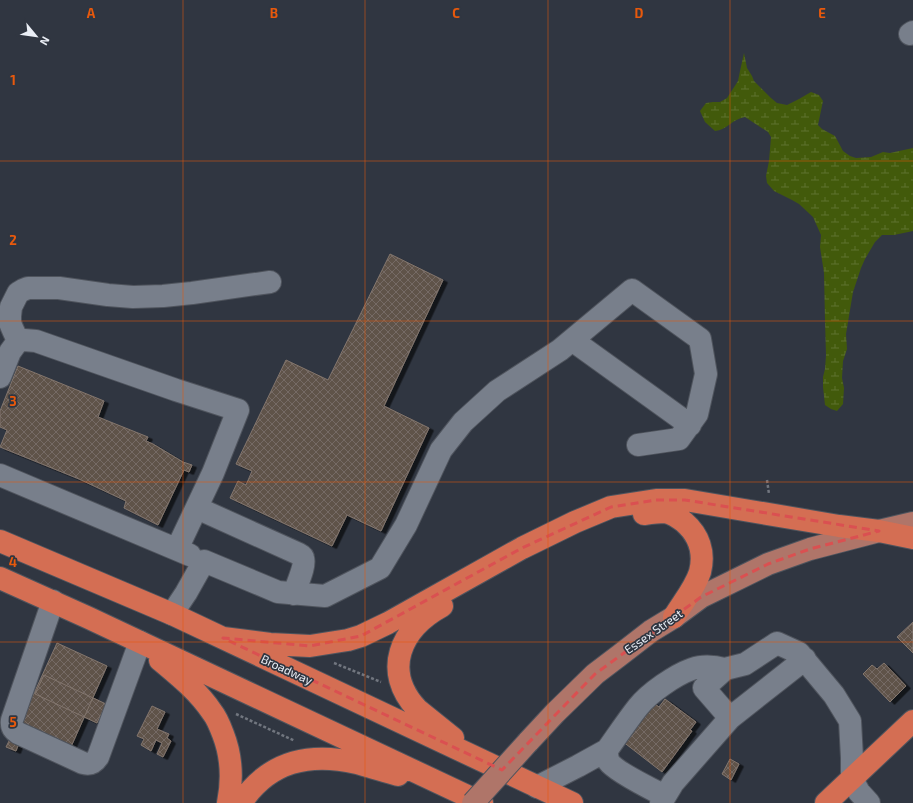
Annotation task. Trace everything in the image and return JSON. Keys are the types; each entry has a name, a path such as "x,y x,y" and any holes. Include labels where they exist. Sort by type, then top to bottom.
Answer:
{"highway":[{"path":"223,638 270,644 310,646 348,640 361,636 388,623 522,548 575,522 611,507 656,500 685,500 839,526 879,531 913,538"},
{"path":"484,762 417,709 412,704 403,689 400,681 398,665 401,650 410,633 425,617 437,608 523,560 615,516 666,512 678,518 692,529 699,542 702,556 700,571 695,584 674,616"},
{"name":"Broadway","path":"0,541 172,614 572,803"},
{"path":"0,578 140,642 467,798"},
{"path":"140,642 188,684 207,704 217,718 228,748 230,759 231,785 228,803"},
{"path":"826,803 913,721"},
{"path":"241,803 252,788 268,774 289,764 312,759 326,759 356,763 482,803"}],"main road":[{"name":"Essex Street","path":"467,798 528,742 555,713 596,674 700,596 768,564 810,549 913,523"},
{"name":"Essex Street","path":"879,531 913,531"}],"lane":[{"path":"18,341 10,323 11,307 18,294 22,290 28,288 59,288 133,298 192,293 270,282"},
{"path":"0,475 278,592 325,596 380,568 406,525 441,450 464,422 497,391 560,350 632,290 700,339 706,374 698,414 680,439 638,445"},
{"path":"572,340 690,425"},
{"path":"0,377 10,352 18,341 36,341 238,410 213,473 178,549"},
{"path":"197,508 303,557 304,566 294,594"},
{"path":"172,614 204,561"},
{"path":"52,601 12,720 12,728 18,733 83,763 90,764 94,762 98,757 140,642"},
{"path":"537,787 607,750 638,706 652,693 676,677 693,668 713,666 725,669 745,664 777,643 799,653 834,695 850,722 852,779 859,792 869,803"},
{"path":"607,750 610,763 617,770 663,800 674,783 730,718 805,660"},
{"path":"725,669 704,688 730,718"}],"path":[{"path":"330,661 384,683"},
{"path":"231,712 299,743"}],"highlighted area":[{"path":"656,500 685,500 879,531 810,549 768,564 701,597 595,674 502,770 223,638 310,646 361,636 522,548 611,507"}],"green space":[{"path":"744,53 747,68 754,81 777,103 787,105 811,92 819,95 823,101 818,125 835,136 843,151 850,156 856,158 871,157 883,152 890,153 913,148 913,231 894,235 882,235 875,242 861,268 853,292 846,334 847,349 843,361 842,378 844,388 843,404 837,411 825,405 823,387 826,355 824,273 820,247 821,235 813,217 799,204 774,191 767,183 766,176 771,137 768,132 745,117 740,118 723,129 715,131 705,122 700,111 706,103 720,102 727,98 738,81"}],"building":[{"path":"390,254 443,280 384,406 429,428 381,531 347,515 332,546 230,498 238,481 246,485 252,471 236,464 286,360 328,380"},
{"path":"18,366 104,401 98,417 148,437 146,441 183,462 192,465 189,472 184,470 158,525 124,508 126,501 79,479 0,447 7,430 0,427 0,411"},
{"path":"913,622 913,653 897,637"},
{"path":"57,643 107,666 70,749 19,726"},
{"path":"884,663 906,686 890,702 863,674 872,665 877,669"},
{"path":"44,675 106,704 97,723 35,694"},
{"path":"665,699 696,722 690,730 692,731 662,772 622,741 652,702 659,707"},
{"path":"152,706 165,712 157,729 169,734 167,738 171,741 163,757 157,754 162,743 156,740 151,751 141,745 144,739 137,736"},
{"path":"10,739 19,743 16,751 6,747"},
{"path":"730,759 739,764 731,780 722,774"}]}
